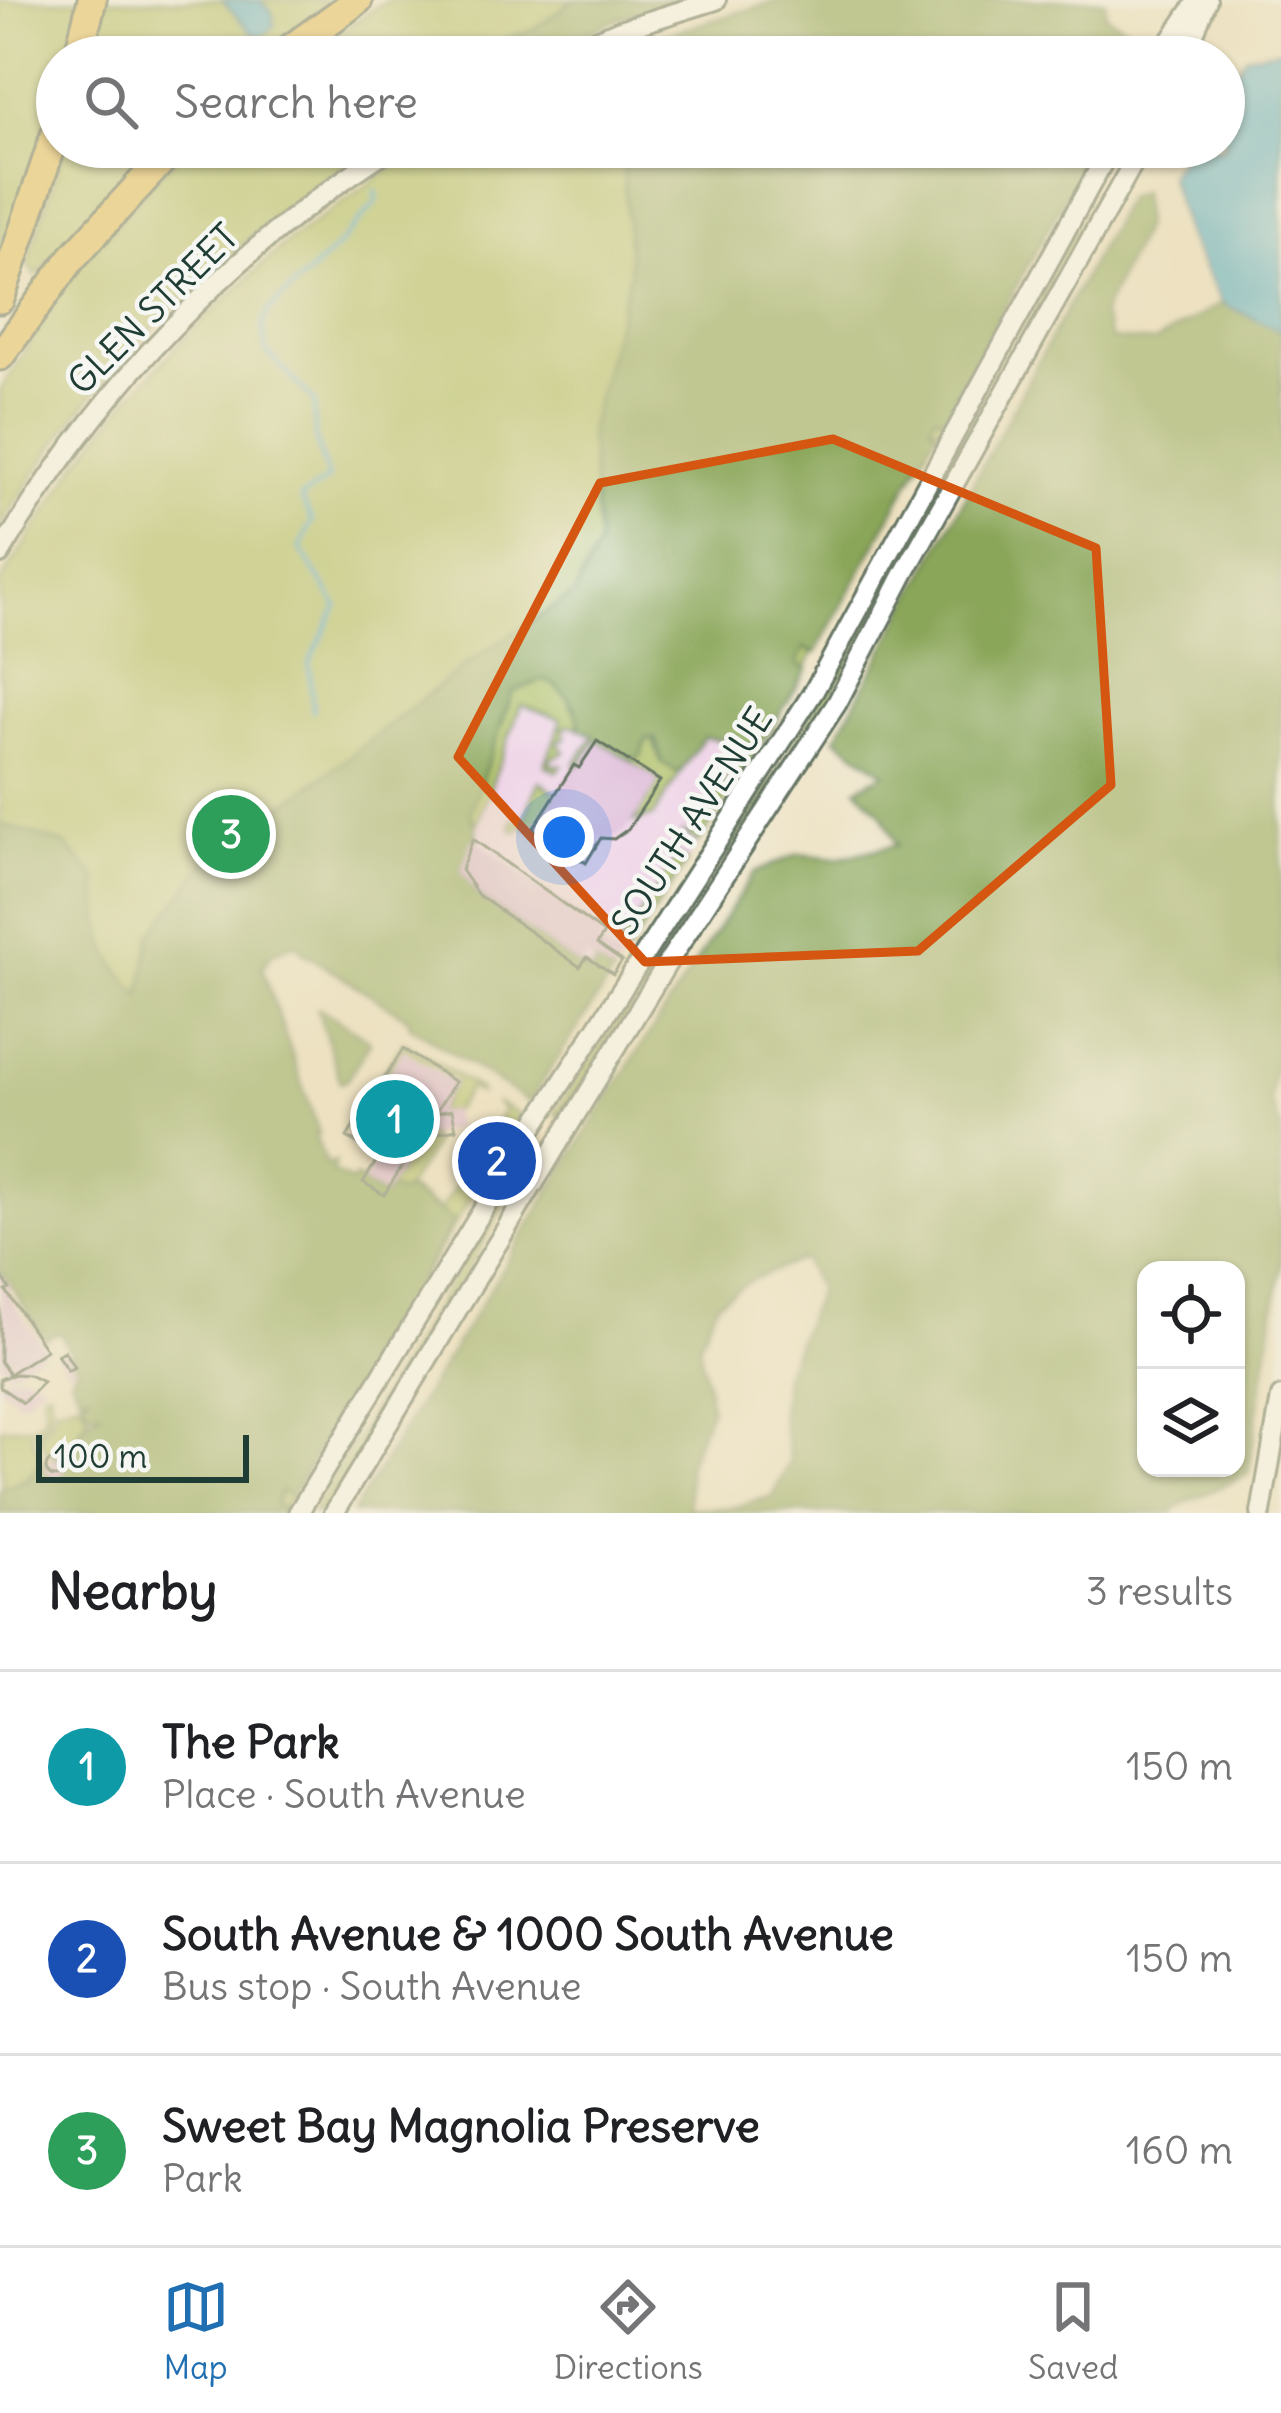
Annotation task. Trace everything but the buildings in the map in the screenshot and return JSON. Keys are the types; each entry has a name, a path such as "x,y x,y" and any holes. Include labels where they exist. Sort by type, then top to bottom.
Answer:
{"highway":[{"path":"83,36 92,0"},
{"path":"308,36 358,0"},
{"path":"0,299 44,168"},
{"path":"0,356 90,236 154,168"}],"street":[{"path":"606,36 716,0"},
{"path":"1174,36 1198,0"},
{"path":"1193,36 1208,0"},
{"name":"GLEN STREET","path":"0,554 84,426 142,357 210,288 360,168"},
{"name":"SOUTH AVENUE","path":"298,1513 534,1126 814,691 1100,168"},
{"name":"SOUTH AVENUE","path":"334,1513 666,965 837,703 1130,168"},
{"path":"1261,1513 1281,1377"}],"highlighted area":[{"path":"833,439 1096,548 1111,785 918,951 645,962 458,757 600,483"}],"shaded area":[{"path":"513,692 768,736 606,985 478,895 461,870"}],"green space":[{"path":"0,0 85,0 76,36 36,36 36,164 0,272"},
{"path":"105,0 334,0 285,36 96,36"},
{"path":"388,0 677,0 579,36 332,36"},
{"path":"573,0 677,0 579,36 513,36 536,28"},
{"path":"780,0 1105,0 1106,16 1144,36 659,36"},
{"path":"57,168 139,168 36,276 27,264"},
{"path":"166,168 343,168 250,238 174,306 73,420 0,527 0,391 71,274"},
{"path":"391,168 1081,168 768,736 570,704 580,717 580,729 563,727 566,739 558,743 565,752 550,759 551,765 562,765 557,772 545,765 562,719 521,705 476,826 470,818 461,870 478,895 606,985 529,1102 410,1026 409,1019 296,943 272,954 262,968 326,1165 335,1162 332,1172 352,1182 355,1177 384,1195 420,1137 430,1135 433,1145 406,1188 440,1210 476,1155 467,1145 479,1149 487,1138 501,1147 281,1513 0,1236 0,583 78,463 127,400 190,332 287,242"},
{"path":"623,168 1081,168 944,418 935,415 931,426 938,429 816,653 804,648 797,664 807,670 743,774 735,753 747,744 704,737 676,772 661,762 652,738 646,740 636,760 597,741 579,768 574,765 594,736 580,729 569,698 542,680 513,692 470,813 476,841 461,870 478,895 576,964 592,974 597,963 613,974 529,1102 410,1026 409,1019 296,943 272,954 262,968 326,1165 335,1162 332,1172 352,1182 355,1177 384,1195 388,1189 402,1193 405,1189 454,1221 291,1496 281,1491 275,1504 284,1509 281,1513 0,1513 0,1490 29,1478 41,1460 50,1476 62,1474 64,1466 52,1452 69,1444 102,1412 89,1412 82,1399 91,1393 80,1396 71,1378 77,1367 62,1335 45,1339 0,1269 0,824 65,844 97,879 106,943 141,996 151,935 208,860 468,663 574,594 598,545 589,430 630,271"},
{"path":"1110,168 1118,168 1010,366 1049,280"},
{"path":"1141,191 1144,226 1102,313 1111,339 1154,342 1222,303 1281,331 1281,1021 1270,1100 1281,1128 1281,1268 1248,1475 1245,1261 1137,1261 1137,1477 1243,1477 1172,1513 352,1513 603,1105 754,873 798,854 836,858 897,845 882,814 857,788 885,773 836,738 1126,198","holes":["803,1259 818,1289 784,1375 781,1412 790,1461 773,1496 730,1508 689,1508 688,1463 711,1407 699,1344 717,1302 751,1280"]},
{"path":"958,459 813,730 724,859 807,723 946,470"},
{"path":"652,738 661,762 675,772 682,770 653,816 633,822 659,781 625,758 636,760 646,740"},
{"path":"735,753 743,774 698,843 681,832 691,835 732,771 725,762"},
{"path":"539,781 556,793 580,864 522,825 516,832 511,828 513,819 523,822"},
{"path":"669,851 687,861 627,953 619,947 676,859"},
{"path":"651,970 600,1065 561,1117 555,1113"},
{"path":"320,1008 370,1043 346,1081 340,1082"},
{"path":"403,1042 480,1094 469,1088 454,1110 435,1114 455,1082 379,1087 375,1084"},
{"path":"496,1102 521,1115 503,1144 489,1135 504,1110"},
{"path":"507,1187 487,1237 323,1513 312,1513"},
{"path":"49,1390 49,1416 31,1435 42,1459 29,1477 3,1489 0,1428 34,1426 44,1415 43,1392"},
{"path":"79,1401 89,1417 71,1444 48,1453 38,1435 56,1407"}],"water":[{"path":"222,0 260,0 272,12 274,26 264,35 253,34"},
{"path":"1281,49 1281,331 1222,303 1187,237 1168,175 1172,168 1245,168 1246,55"}],"waterway":[{"path":"313,711 309,664 337,606 300,548 312,521 301,498 328,479 315,437 314,401 266,351 262,326 268,311 335,249 377,201 376,191"}],"place":[{"name":"Sweet Bay Magnolia Preserve","path":"231,834"},
{"name":"The Park","path":"395,1119"},
{"name":"South Avenue & 1000 South Avenue","path":"497,1161"}]}
